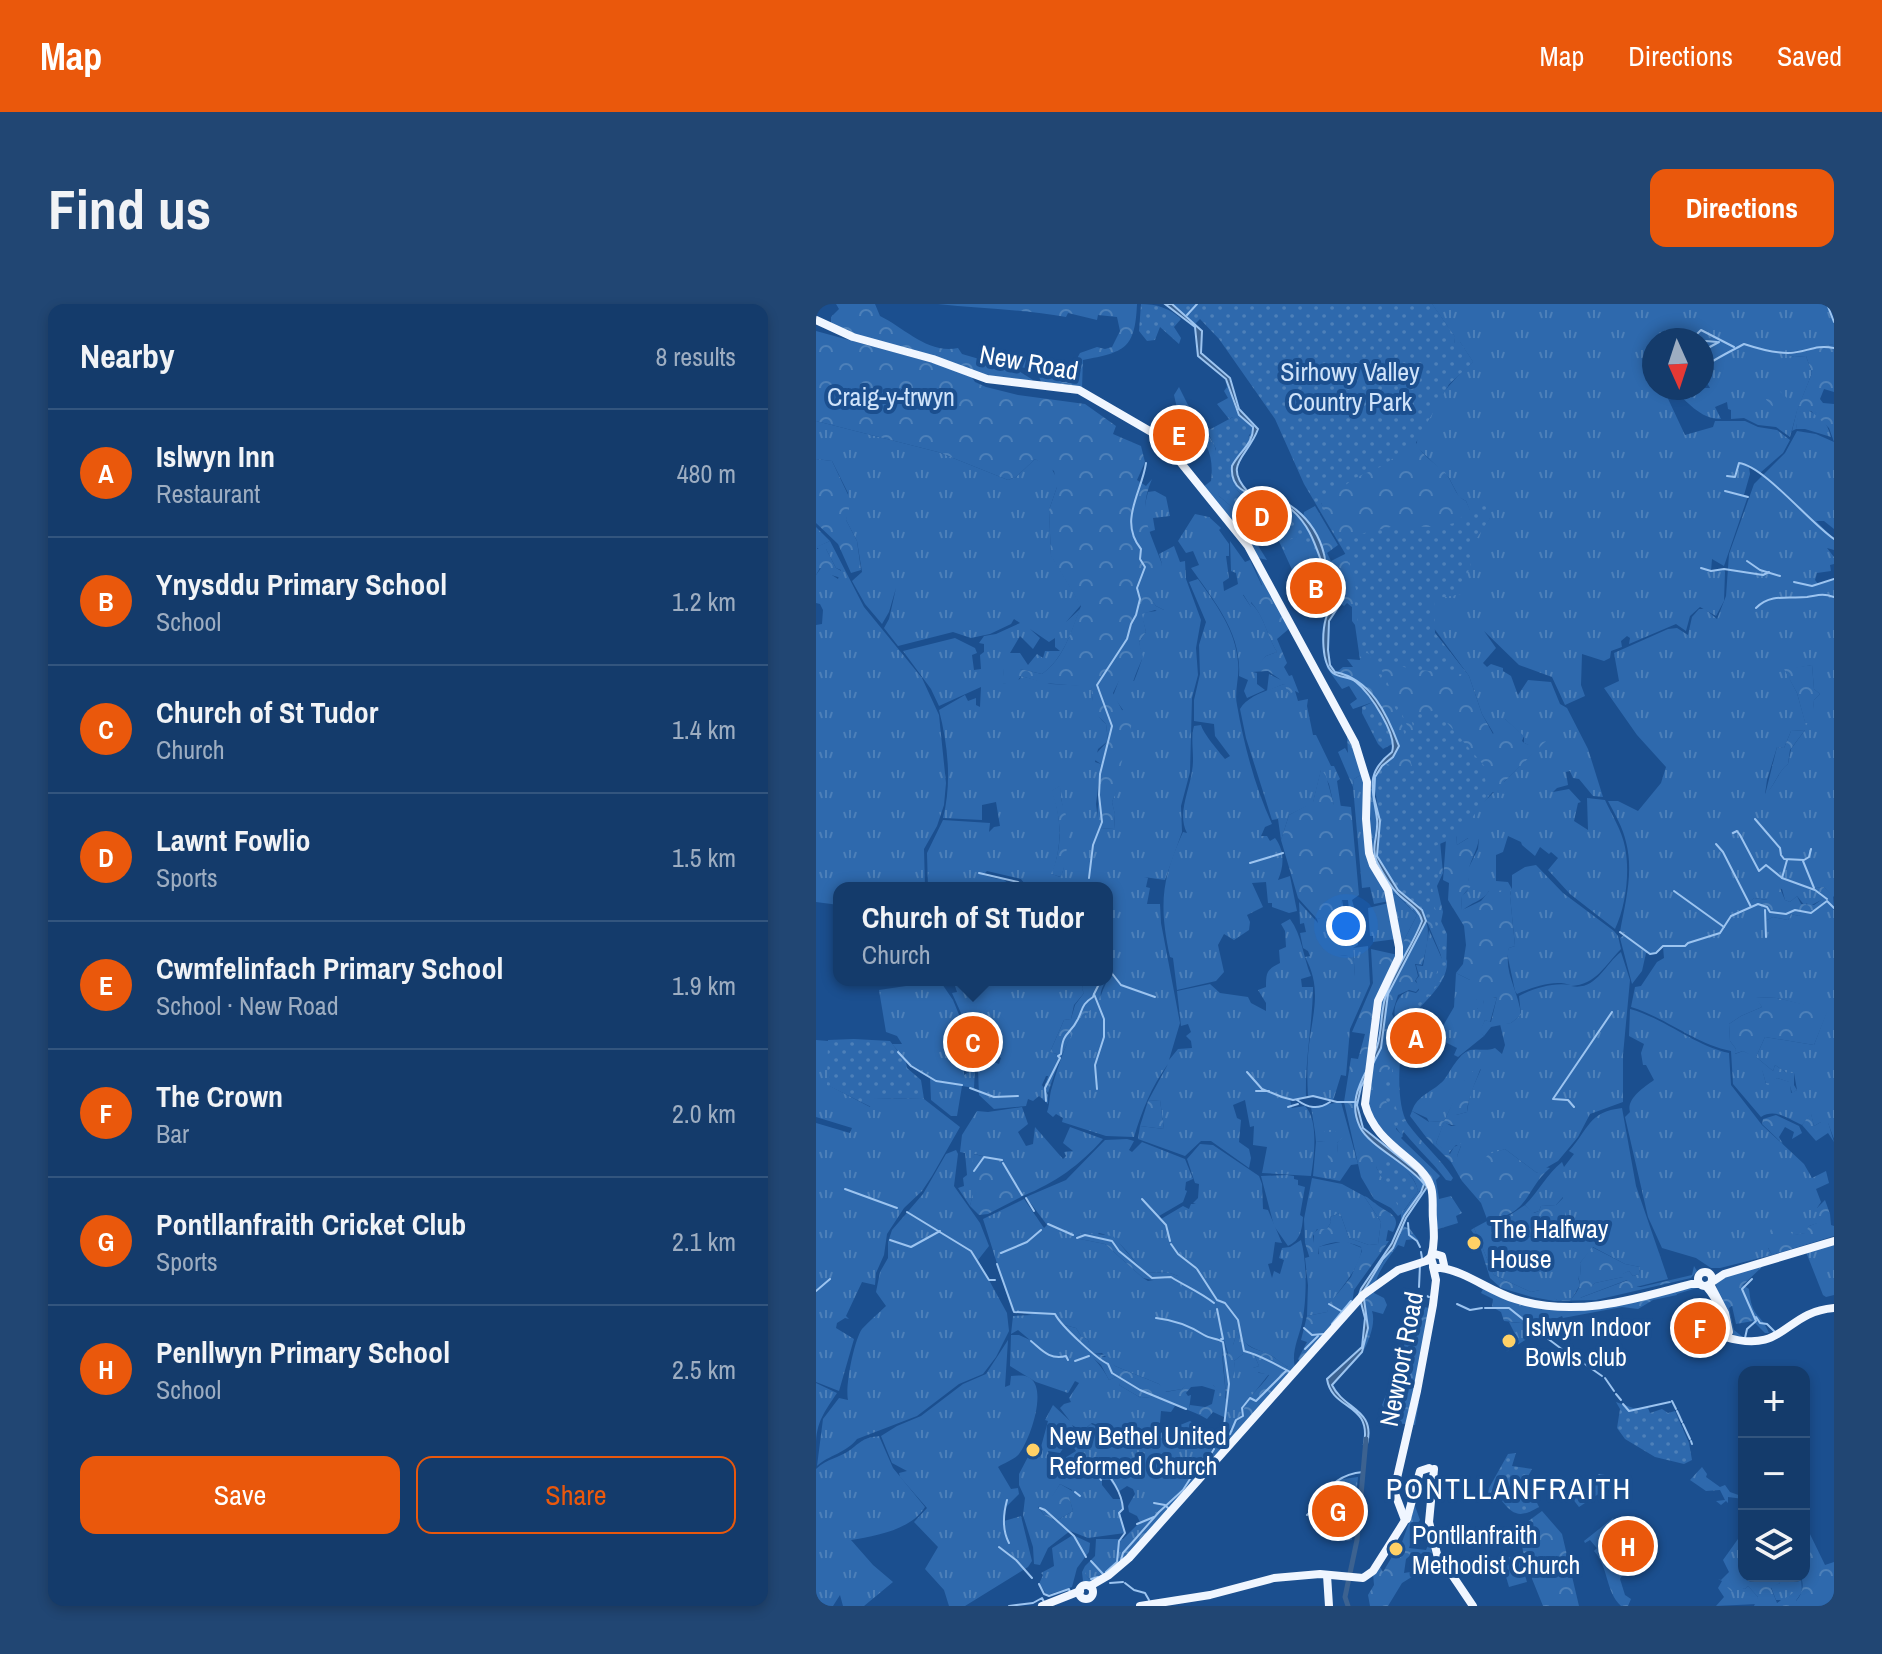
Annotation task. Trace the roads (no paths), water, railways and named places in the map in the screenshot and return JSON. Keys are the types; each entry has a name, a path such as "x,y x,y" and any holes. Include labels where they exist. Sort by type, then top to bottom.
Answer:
{"main road":[{"name":"New Road","path":"816,320 853,337 933,359 987,379 1079,390 1156,434 1242,537 1257,562"},
{"name":"Newport Road","path":"1257,562 1354,740 1366,776 1369,853 1388,890 1399,947 1399,957 1378,1001 1368,1059 1365,1104 1373,1124 1391,1146 1420,1170 1430,1185 1434,1264 1423,1362 1394,1491 1407,1521"},
{"path":"1053,1606 1088,1597 1129,1558 1349,1313 1383,1283 1434,1264 1514,1299 1562,1307 1605,1305 1706,1282 1834,1241"},
{"path":"1706,1282 1728,1333 1745,1343 1766,1340 1812,1313 1834,1308"},
{"path":"1140,1606 1216,1594 1267,1579 1327,1575 1361,1579 1370,1574 1407,1521 1420,1471 1430,1470 1429,1522 1442,1563 1466,1592 1473,1606"},
{"path":"1327,1575 1329,1606"},
{"path":"1042,1606 1088,1597"}],"waterway":[{"path":"1187,315 1197,304"},
{"path":"1827,304 1834,322"},
{"path":"1714,337 1734,347"},
{"path":"1714,345 1719,342"},
{"path":"1714,361 1744,344 1783,353 1834,348"},
{"path":"1089,878 1093,845 1102,822 1100,774 1112,726 1097,685 1127,639 1140,599 1137,588 1145,567 1140,559 1141,549 1134,538 1131,517 1146,463"},
{"path":"1727,476 1735,477 1739,463 1749,466 1774,484 1834,539"},
{"path":"1725,491 1748,497"},
{"path":"1747,561 1760,570 1780,576"},
{"path":"1701,568 1763,575 1769,572"},
{"path":"1794,582 1812,586 1834,579"},
{"path":"1756,608 1774,598 1834,597"},
{"path":"1755,819 1780,848 1784,859 1804,860 1809,857 1811,849"},
{"path":"1733,833 1737,831 1740,835 1759,871 1766,865 1782,878 1815,890 1827,899"},
{"path":"1716,844 1751,907"},
{"path":"1250,863 1283,853"},
{"path":"1782,878 1787,860"},
{"path":"1803,861 1814,888"},
{"path":"979,873 1018,882"},
{"path":"1674,891 1724,927"},
{"path":"1620,932 1650,954 1663,946 1685,946 1720,933 1731,916 1758,904 1767,907 1770,912 1786,914 1795,910 1811,913 1827,901 1834,908"},
{"path":"1765,910 1766,937"},
{"path":"1113,975 1121,985 1155,997"},
{"path":"1097,1089 1095,1065 1104,1037 1104,1019 1094,994 1098,986"},
{"path":"1046,1101 1045,1088 1060,1058 1058,1056 1065,1037 1094,994"},
{"path":"1574,1107 1568,1100 1553,1099 1612,1012"},
{"path":"898,1052 911,1066 936,1081 962,1085"},
{"path":"1247,1072 1262,1089 1282,1097 1293,1100 1313,1096 1337,1102 1356,1102"},
{"path":"970,1088 994,1097 1018,1096"},
{"path":"1256,1091 1269,1091"},
{"path":"1297,1100 1313,1107 1330,1102"},
{"path":"1288,1107 1298,1104"},
{"path":"974,1171 984,1157 1002,1160"},
{"path":"1003,1163 1022,1195"},
{"path":"845,1189 897,1208"},
{"path":"1026,1198 1034,1211"},
{"path":"1142,1199 1166,1225 1170,1241"},
{"path":"907,1212 971,1251 989,1280 995,1280"},
{"path":"1408,1223 1409,1235 1420,1247"},
{"path":"1048,1224 1073,1235"},
{"path":"1001,1253 1027,1242 1041,1230"},
{"path":"890,1240 911,1247 940,1231"},
{"path":"1077,1238 1085,1235 1112,1241 1119,1251 1152,1278 1171,1277 1214,1303"},
{"path":"1171,1244 1196,1268"},
{"path":"1421,1252 1422,1258"},
{"path":"997,1264 1014,1312 1055,1314 1080,1342 1108,1364 1112,1373 1140,1390 1186,1409"},
{"path":"1419,1287 1420,1265"},
{"path":"1197,1269 1217,1300 1225,1303 1238,1320 1244,1351 1290,1372"},
{"path":"816,1291 830,1279"},
{"path":"1745,1338 1747,1329 1756,1321 1742,1289 1752,1279"},
{"path":"1420,1293 1429,1297"},
{"path":"1332,1324 1351,1301"},
{"path":"1329,1304 1341,1311"},
{"path":"1457,1304 1470,1310 1482,1308"},
{"path":"1485,1308 1509,1308 1544,1336"},
{"path":"1217,1309 1221,1339"},
{"path":"1756,1317 1775,1332"},
{"path":"1156,1318 1182,1324 1223,1342 1229,1384 1224,1426"},
{"path":"1304,1328 1312,1335 1323,1334"},
{"path":"1305,1349 1318,1336"},
{"path":"1547,1338 1563,1350"},
{"path":"1031,1341 1046,1353 1055,1357 1066,1356 1068,1360"},
{"path":"1566,1351 1580,1360"},
{"path":"1075,1361 1089,1356"},
{"path":"1582,1362 1602,1376"},
{"path":"1225,1436 1230,1434 1236,1420 1243,1416 1242,1408 1250,1398 1256,1401 1286,1371"},
{"path":"1605,1378 1614,1391"},
{"path":"1616,1394 1621,1400"},
{"path":"1672,1401 1676,1409"},
{"path":"1623,1404 1629,1411 1670,1402"},
{"path":"1677,1411 1682,1422"},
{"path":"1683,1424 1690,1439"},
{"path":"1348,1606 1345,1597 1357,1540 1366,1439"},
{"path":"1121,1560 1123,1553 1183,1490 1204,1457 1214,1449"},
{"path":"1079,1465 1091,1466 1101,1480"},
{"path":"1099,1465 1121,1497 1123,1509 1119,1513 1125,1533 1119,1541 1117,1562 1106,1572"},
{"path":"1319,1501 1337,1481 1363,1472"},
{"path":"1075,1492 1080,1496"},
{"path":"1007,1500 1004,1522 1009,1543"},
{"path":"1154,1503 1165,1505 1170,1510"},
{"path":"1307,1515 1318,1504"},
{"path":"1040,1508 1074,1536 1086,1557"},
{"path":"1137,1524 1154,1517"},
{"path":"999,1547 1032,1578"},
{"path":"1091,1561 1103,1574"},
{"path":"1091,1579 1098,1577"},
{"path":"1110,1583 1123,1582"},
{"path":"1125,1583 1145,1593 1149,1600"},
{"path":"1039,1584 1044,1594 1049,1596 1069,1589 1070,1592"},
{"path":"1009,1606 1033,1603 1042,1598 1044,1602"}],"place":[{"name":"Cwmfelinfach Primary School","path":"1179,435"},
{"name":"Lawnt Fowlio","path":"1262,516"},
{"name":"Ynysddu Primary School","path":"1316,588"},
{"name":"Islwyn Inn","path":"1416,1038"},
{"name":"Church of St Tudor","path":"973,1042"},
{"name":"The Halfway House","path":"1474,1243"},
{"name":"The Crown","path":"1700,1328"},
{"name":"Islwyn Indoor Bowls club","path":"1509,1341"},
{"name":"New Bethel United Reformed Church","path":"1033,1450"},
{"name":"Pontllanfraith Cricket Club","path":"1338,1511"},
{"name":"Penllwyn Primary School","path":"1628,1546"},
{"name":"Pontllanfraith Methodist Church","path":"1396,1549"}],"district":[{"name":"PONTLLANFRAITH","path":"1509,1488"}],"park label":[{"name":"Sirhowy Valley Country Park","path":"1350,386"},
{"name":"Craig-y-trwyn","path":"891,396"}]}
